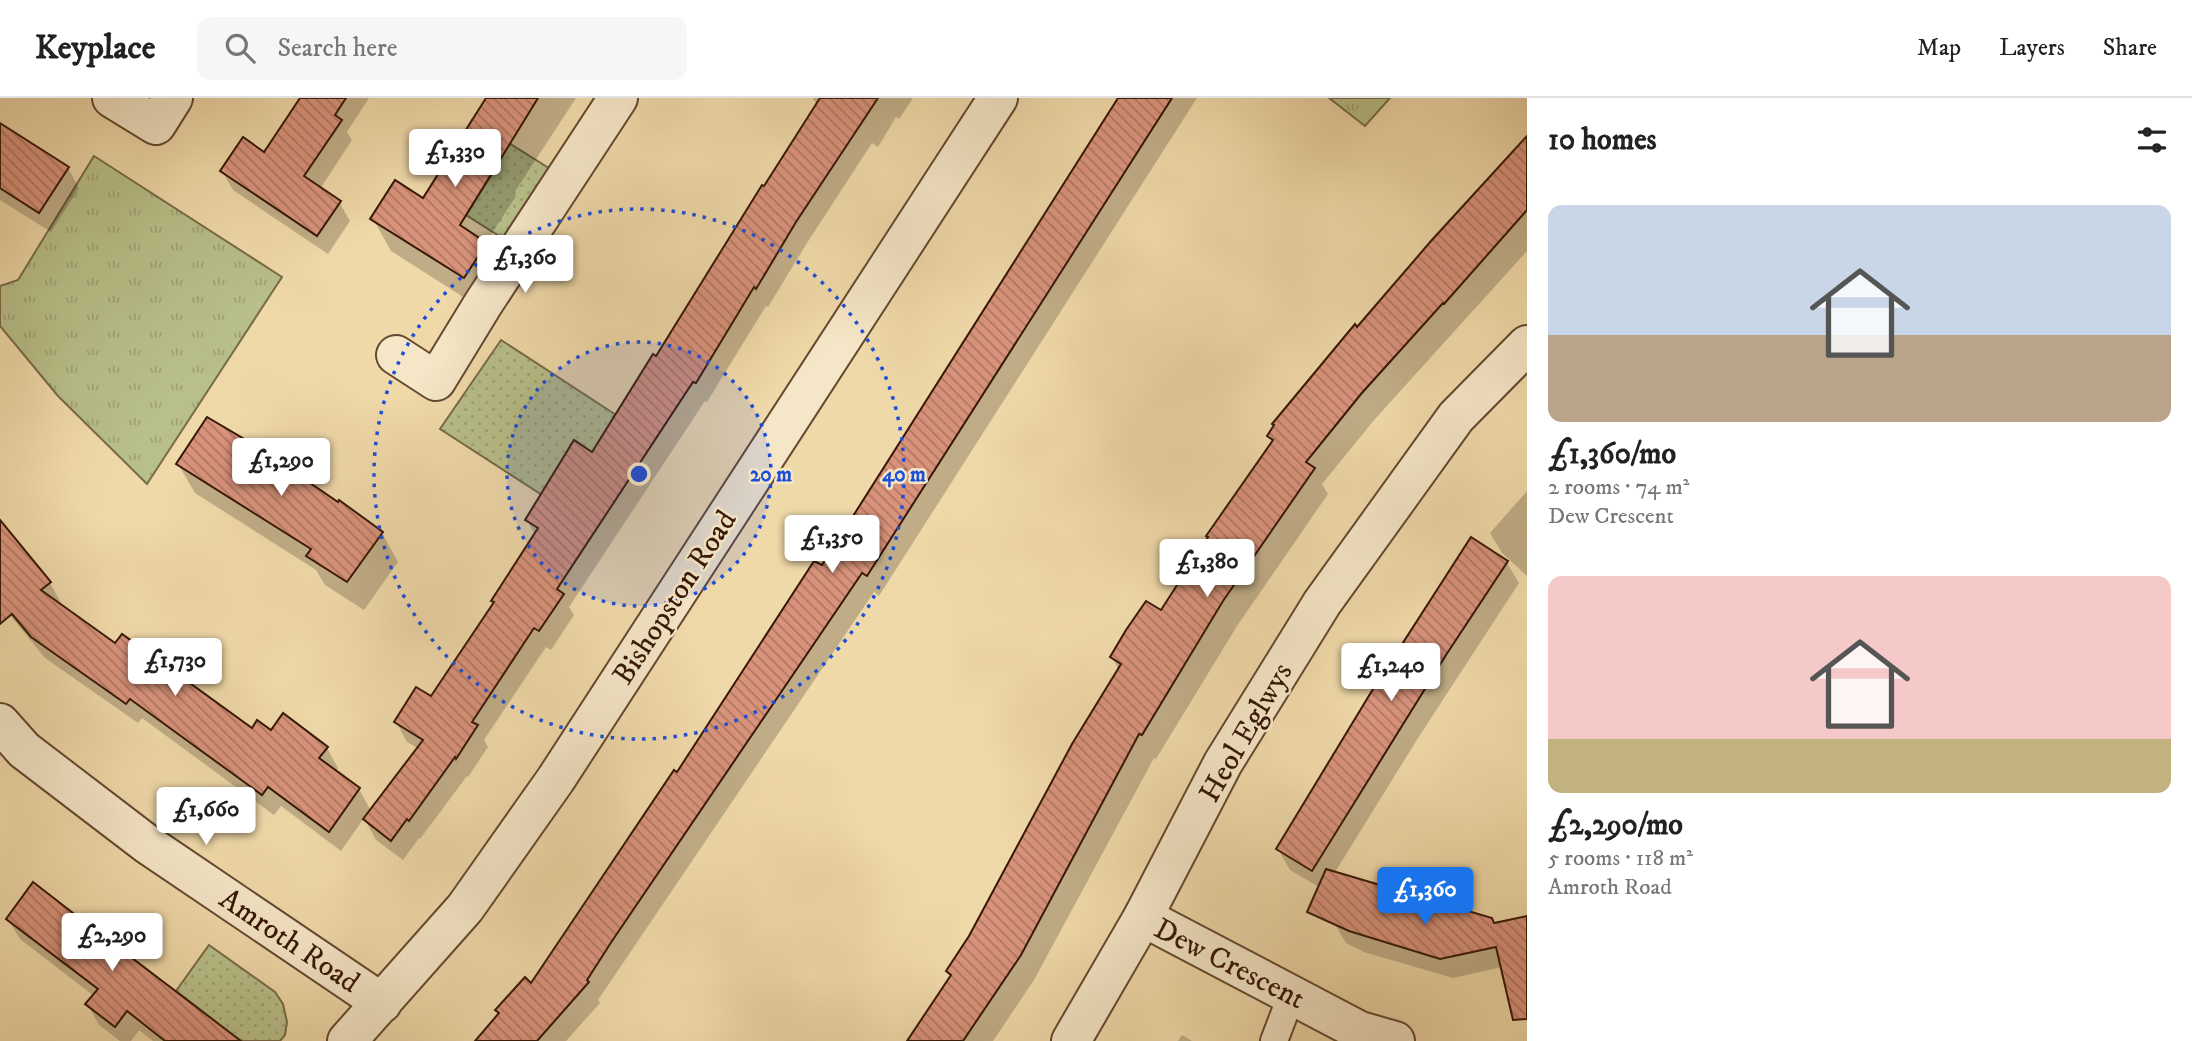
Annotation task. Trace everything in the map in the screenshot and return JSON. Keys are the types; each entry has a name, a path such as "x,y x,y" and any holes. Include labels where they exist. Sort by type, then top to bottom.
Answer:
{"street":[{"path":"112,98 156,125 173,98"},
{"path":"396,355 436,381 618,98"},
{"name":"Bishopston Road","path":"347,1041 465,908 556,779 998,98"},
{"name":"Heol Eglwys","path":"1071,1041 1143,917 1223,763 1322,603 1457,417 1527,345"},
{"name":"Amroth Road","path":"8,748 383,1003"},
{"name":"Dew Crescent","path":"1143,917 1360,1031 1395,1041"}],"lane":[{"path":"1274,1041 1292,994"}],"green space":[{"path":"1329,98 1390,98 1365,126"},
{"path":"472,120 552,170 507,241 466,215 499,163 461,139"},
{"path":"94,156 282,277 147,484 58,396 0,326 0,286 18,280"},
{"path":"501,340 616,415 593,453 574,441 561,462 556,504 440,429"},
{"path":"209,945 275,992 283,1004 287,1022 285,1035 280,1041 235,1041 216,1022 176,991"}],"building":[{"path":"300,98 346,98 335,115 342,120 304,176 341,201 317,236 220,171 243,137 264,152"},
{"path":"486,98 538,98 460,225 487,243 464,278 370,219 395,180 423,198"},
{"path":"820,98 878,98 796,222 756,289 754,287 696,383 693,382 557,589 564,594 539,631 534,628 472,722 478,725 456,759 455,757 409,821 407,819 391,841 363,819 423,740 394,722 416,687 431,696 494,602 491,601 538,528 525,520 574,440 592,452"},
{"path":"1118,98 1172,98 867,576 862,573 612,941 587,980 589,982 537,1041 475,1041 499,1013 495,1010 525,977 531,983 674,770 677,772 814,561 822,565"},
{"path":"0,123 69,167 39,213 0,188"},
{"path":"1527,136 1527,210 1361,394 1306,462 1315,468 1223,601 1142,735 1139,734 1021,955 963,1041 907,1041 951,975 946,971 969,936 1072,744 1121,664 1110,657 1126,630 1146,601 1161,610 1208,537 1206,536 1273,440 1267,436 1274,425 1272,424 1355,324 1357,327"},
{"path":"207,417 256,446 338,502 339,500 383,532 347,582 306,556 311,549 176,464"},
{"path":"0,520 51,582 41,590 115,643 122,634 252,728 257,720 271,730 283,713 328,747 319,758 360,788 329,832 268,787 262,795 130,699 126,704 31,637 12,614 0,624"},
{"path":"1471,537 1508,561 1446,655 1312,871 1276,849 1370,694"},
{"path":"1326,869 1492,918 1494,923 1527,916 1527,1019 1513,1020 1496,947 1440,959 1349,931 1307,912"},
{"path":"33,882 241,1041 165,1041 127,1011 115,1027 85,1004 98,989 6,919"}]}
